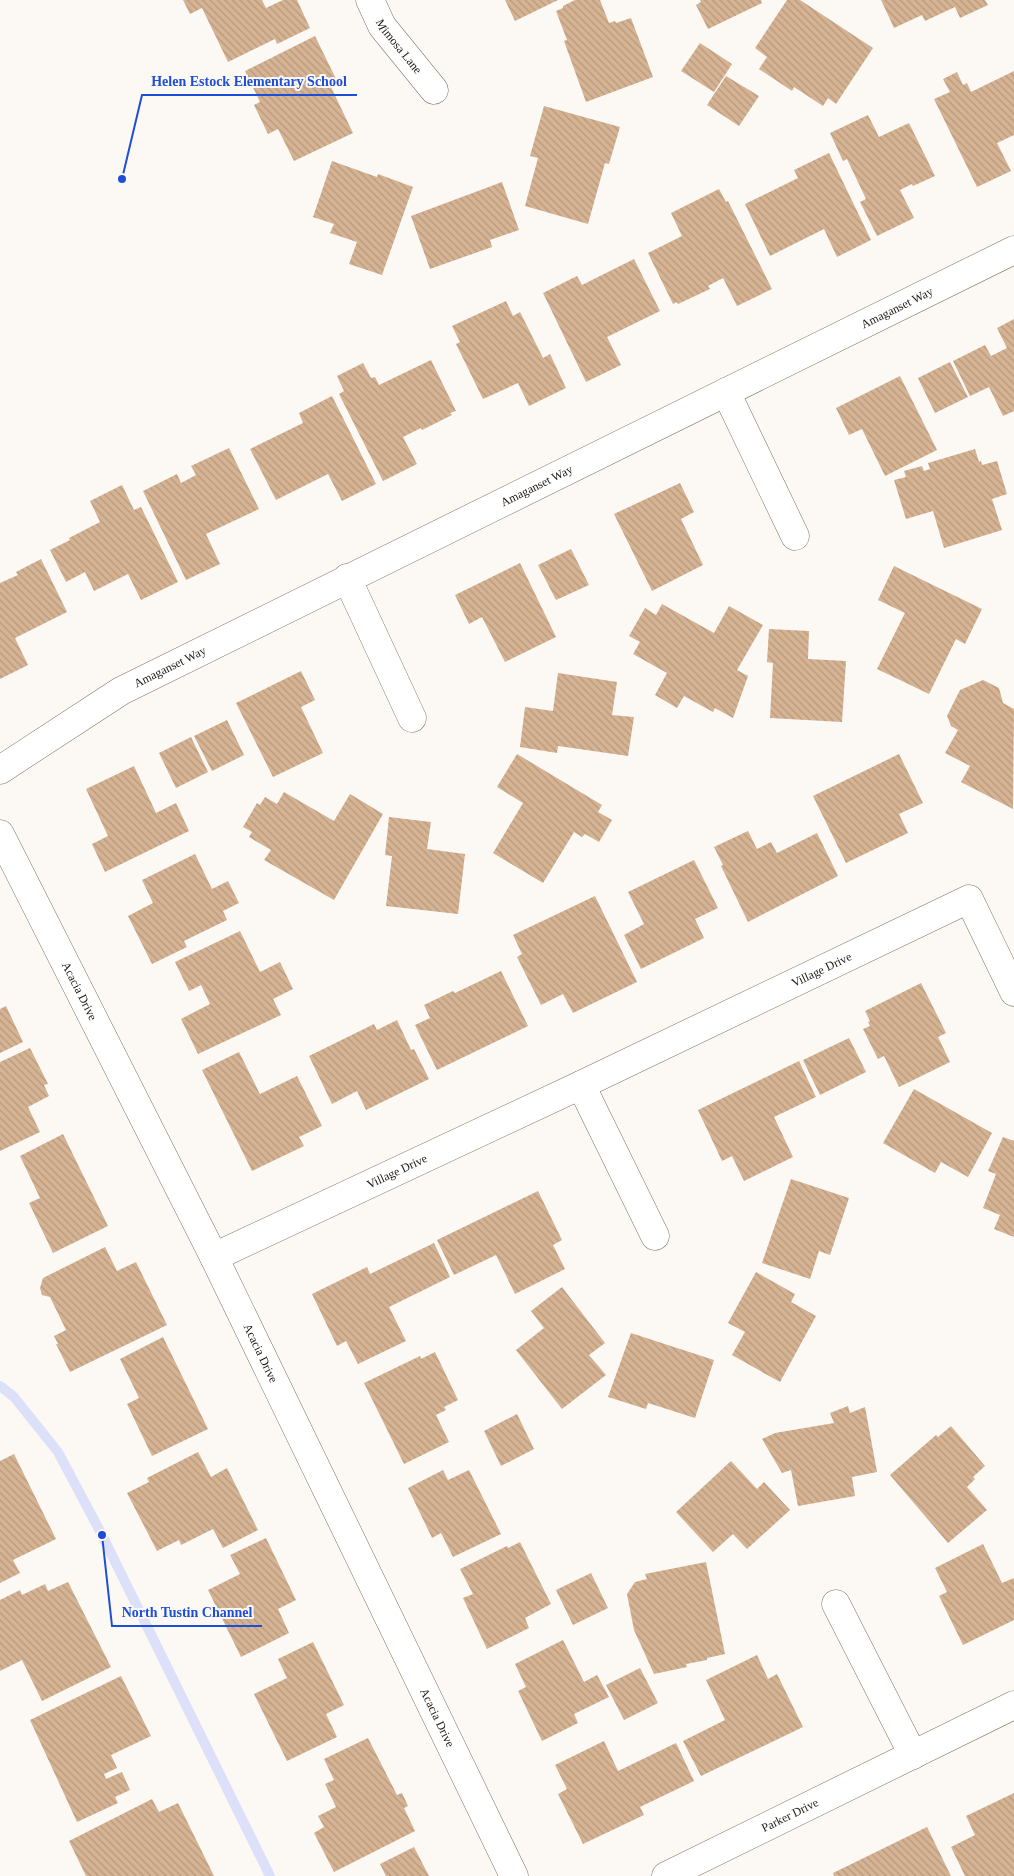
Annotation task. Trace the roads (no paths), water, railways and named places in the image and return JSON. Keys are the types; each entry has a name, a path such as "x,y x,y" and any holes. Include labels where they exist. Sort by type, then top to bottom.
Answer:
{"street":[{"name":"Mimosa Lane","path":"370,0 382,26 434,90"},
{"name":"Amaganset Way","path":"0,770 121,691 1014,250"},
{"path":"726,392 794,536"},
{"path":"347,578 412,718"},
{"name":"Acacia Drive","path":"0,834 214,1257 514,1876"},
{"name":"Village Drive","path":"214,1257 581,1085 969,899 1014,992"},
{"path":"581,1085 655,1236"},
{"path":"836,1604 913,1755"},
{"name":"Parker Drive","path":"666,1876 1014,1705"}],"waterway":[{"path":"0,1386 14,1397 58,1452 102,1535 270,1876"}],"place":[{"name":"Helen Estock Elementary School","path":"122,179"},
{"name":"North Tustin Channel","path":"102,1535"}]}
